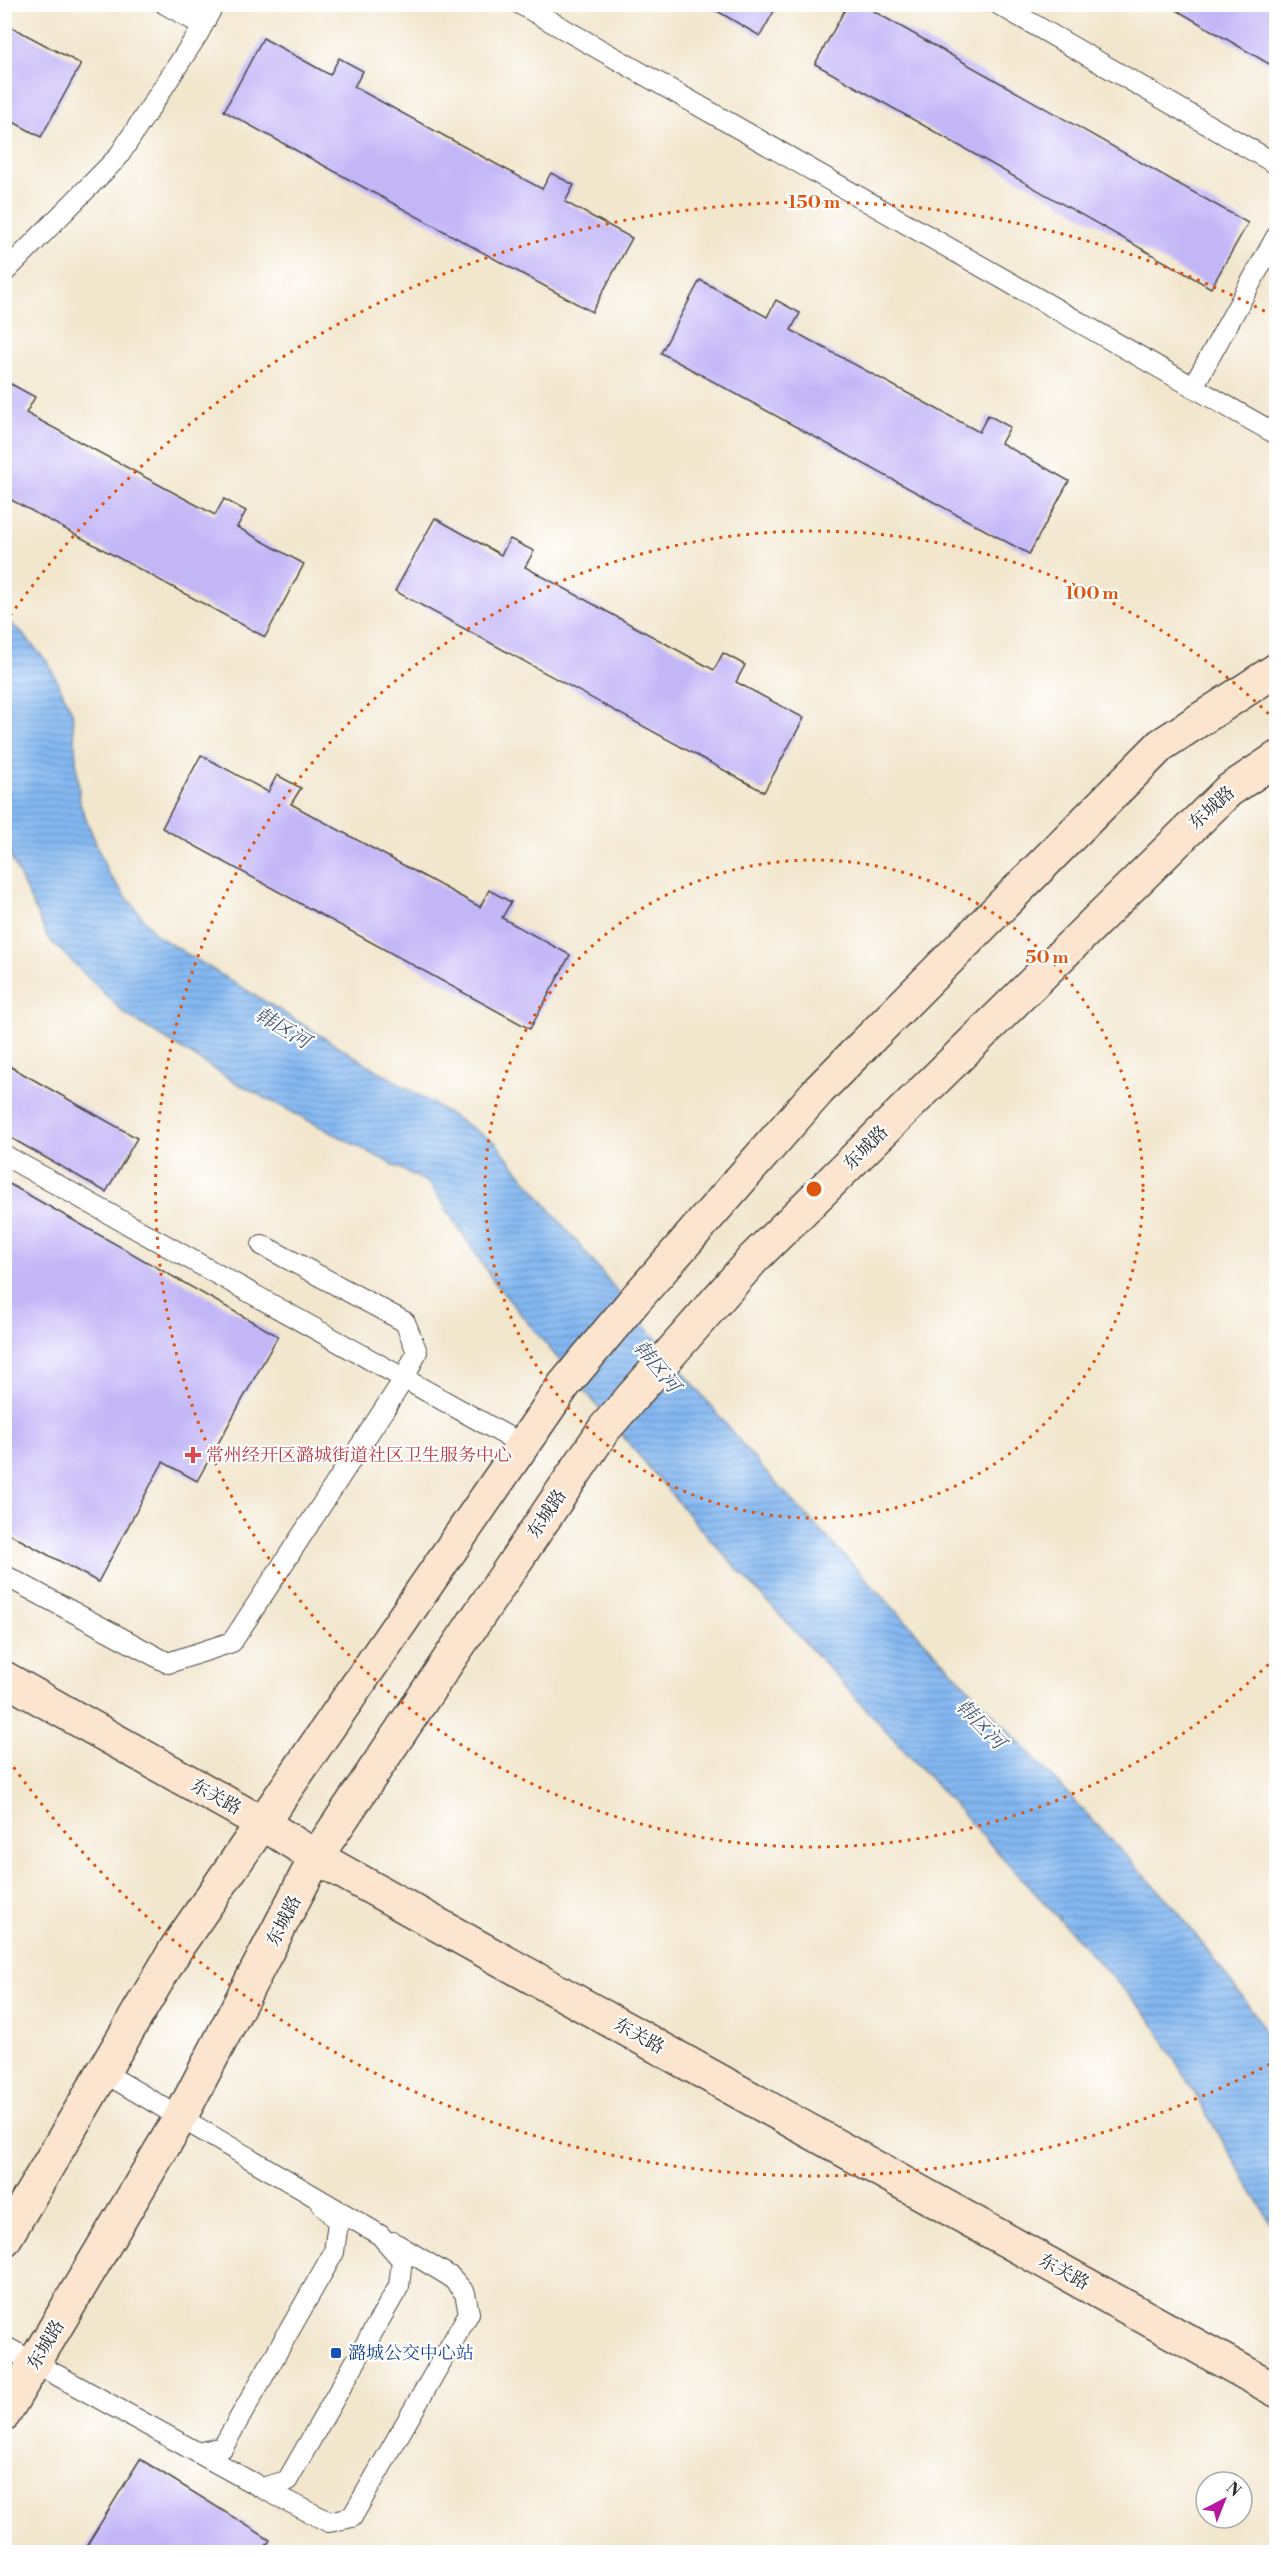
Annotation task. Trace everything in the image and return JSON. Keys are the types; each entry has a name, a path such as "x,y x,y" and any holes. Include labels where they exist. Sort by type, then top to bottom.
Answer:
{"main road":[{"path":"4,2240 177,1947 564,1385 634,1301 819,1090 1161,745 1276,670"},
{"name":"东城路","path":"4,2414 180,2118 316,1857 605,1428 753,1258 1228,790 1276,759"},
{"name":"东关路","path":"4,1678 262,1823 316,1857 1276,2390"}],"lane":[{"path":"165,4 202,25"},
{"path":"4,273 118,157 214,4"},
{"path":"520,4 1276,435"},
{"path":"998,4 1276,164"},
{"path":"1193,387 1276,237"},
{"path":"4,1155 523,1445"},
{"path":"4,1575 168,1662 232,1642 404,1378 417,1352 405,1322 262,1245"},
{"path":"4,2346 262,2488 329,2522 352,2517 469,2313 465,2293 451,2277 103,2072"},
{"path":"198,2453 223,2447 334,2252 338,2222 315,2195"},
{"path":"262,2488 287,2481 399,2286 402,2260 380,2235"}],"water":[{"name":"韩区河","path":"4,618 20,631 49,664 72,712 80,804 108,873 156,935 495,1142 760,1466 1176,1909 1257,2017 1276,2051 1276,2232 1151,2019 698,1526 494,1282 430,1184 235,1082 125,1014 48,938 10,855 4,807"}],"building":[{"path":"705,4 778,4 760,36"},
{"path":"848,4 861,4 1248,223 1211,288 815,64"},
{"path":"1166,4 1276,4 1276,68"},
{"path":"4,23 81,64 41,137 4,117"},
{"path":"263,38 330,75 339,58 363,71 354,87 542,189 551,173 574,185 565,202 632,238 592,312 224,111"},
{"path":"700,280 767,317 776,300 800,313 791,330 979,432 988,415 1010,427 1001,443 1069,481 1029,554 661,353"},
{"path":"11,384 35,397 26,413 215,515 224,499 246,511 237,527 304,564 265,637 4,496 4,396"},
{"path":"435,518 501,555 510,539 534,551 525,567 714,670 723,653 745,665 736,682 804,718 764,792 395,591"},
{"path":"201,755 268,792 277,775 301,788 291,804 480,907 489,890 511,902 502,918 570,955 530,1029 162,828"},
{"path":"4,1063 137,1138 106,1192 4,1134"},
{"path":"4,1181 278,1336 197,1481 163,1462 98,1582 4,1531"},
{"path":"140,2459 270,2540 262,2552 88,2552 84,2550"}],"place":[{"name":"常州经开区潞城街道社区卫生服务中心","path":"193,1455"},
{"name":"潞城公交中心站","path":"336,2353"}]}
